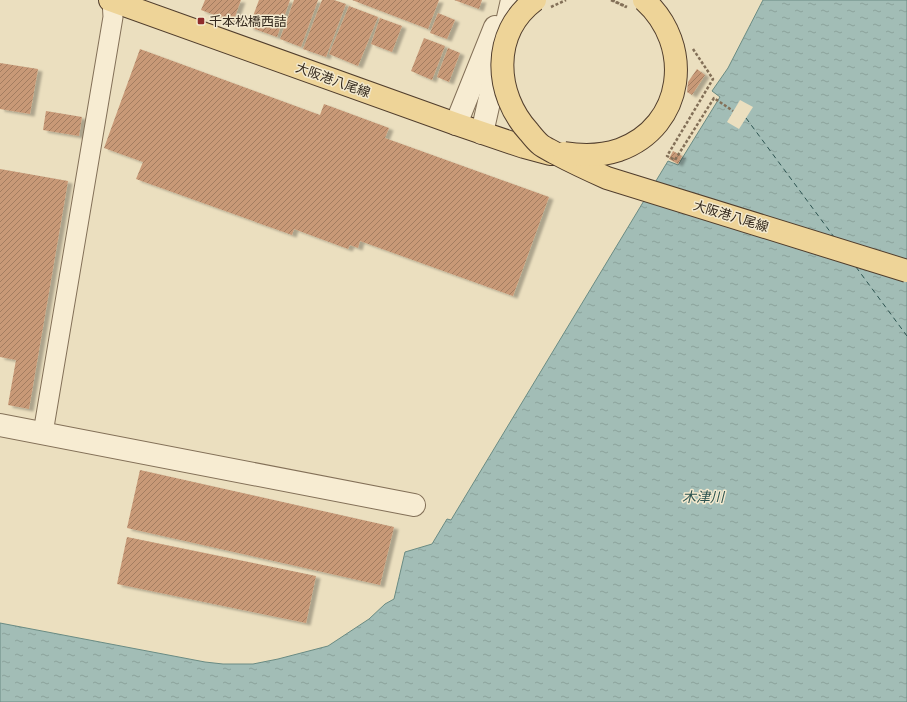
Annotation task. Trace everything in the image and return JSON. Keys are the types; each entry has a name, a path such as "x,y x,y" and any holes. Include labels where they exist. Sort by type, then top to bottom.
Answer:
{"main road":[{"name":"大阪港八尾線","path":"111,0 524,147 550,154 580,155 603,153 619,149 643,135 655,123 666,108 672,91 674,78 675,66 673,48 662,23 650,8 636,4"},
{"path":"542,5 528,8 519,18 508,39 503,65 506,92 518,118 539,142 552,150 581,156 619,150 635,142 644,136 667,108 676,74 676,57 674,47 663,22 654,10 636,4"},
{"name":"大阪港八尾線","path":"542,5 522,12 512,28 503,53 502,72 504,86 513,112 541,146 573,163 607,178 907,271"}],"street":[{"path":"43,433 113,17 111,0"},
{"path":"456,124 505,0"},
{"path":"482,133 512,0"},
{"path":"0,425 414,505"}],"path":[{"path":"542,5 566,0"},
{"path":"612,0 636,4"},
{"path":"692,48 713,79 667,156 675,160 714,98 733,111"}],"water":[{"name":"木津川","path":"763,0 907,0 907,702 0,702 0,623 205,662 223,664 253,664 328,646 369,619 385,604 394,599 405,552 432,544 447,519 451,520 668,161 678,165 720,97 712,91 728,68"}],"pier":[{"path":"740,100 753,107 739,129 727,122"}],"building":[{"path":"205,0 241,0 233,22 201,10"},
{"path":"259,0 290,0 277,37 249,27"},
{"path":"294,0 318,0 301,47 280,39"},
{"path":"322,0 334,0 346,4 326,57 303,49"},
{"path":"352,0 439,0 428,29"},
{"path":"454,0 482,0 479,9"},
{"path":"349,6 378,17 358,66 329,54"},
{"path":"438,13 455,20 447,39 430,33"},
{"path":"380,18 402,26 392,52 371,44"},
{"path":"424,38 445,46 432,80 411,71"},
{"path":"448,48 460,53 449,82 437,77"},
{"path":"140,49 320,115 324,104 389,128 385,138 549,197 513,296 360,241 358,248 350,245 348,249 294,229 292,235 136,179 143,162 104,148"},
{"path":"0,63 38,69 30,114 0,109"},
{"path":"697,69 705,75 692,95 687,92 688,82"},
{"path":"46,111 82,117 79,136 43,130"},
{"path":"673,151 682,156 678,164 669,159"},
{"path":"0,169 68,181 29,409 8,405 16,360 0,357"},
{"path":"140,470 394,527 380,585 127,528"},
{"path":"127,537 316,576 306,623 117,584"}],"ferry route":[{"path":"746,118 834,237"},
{"path":"856,267 907,336"}],"place":[{"name":"千本松橋西詰","path":"201,21"}]}
